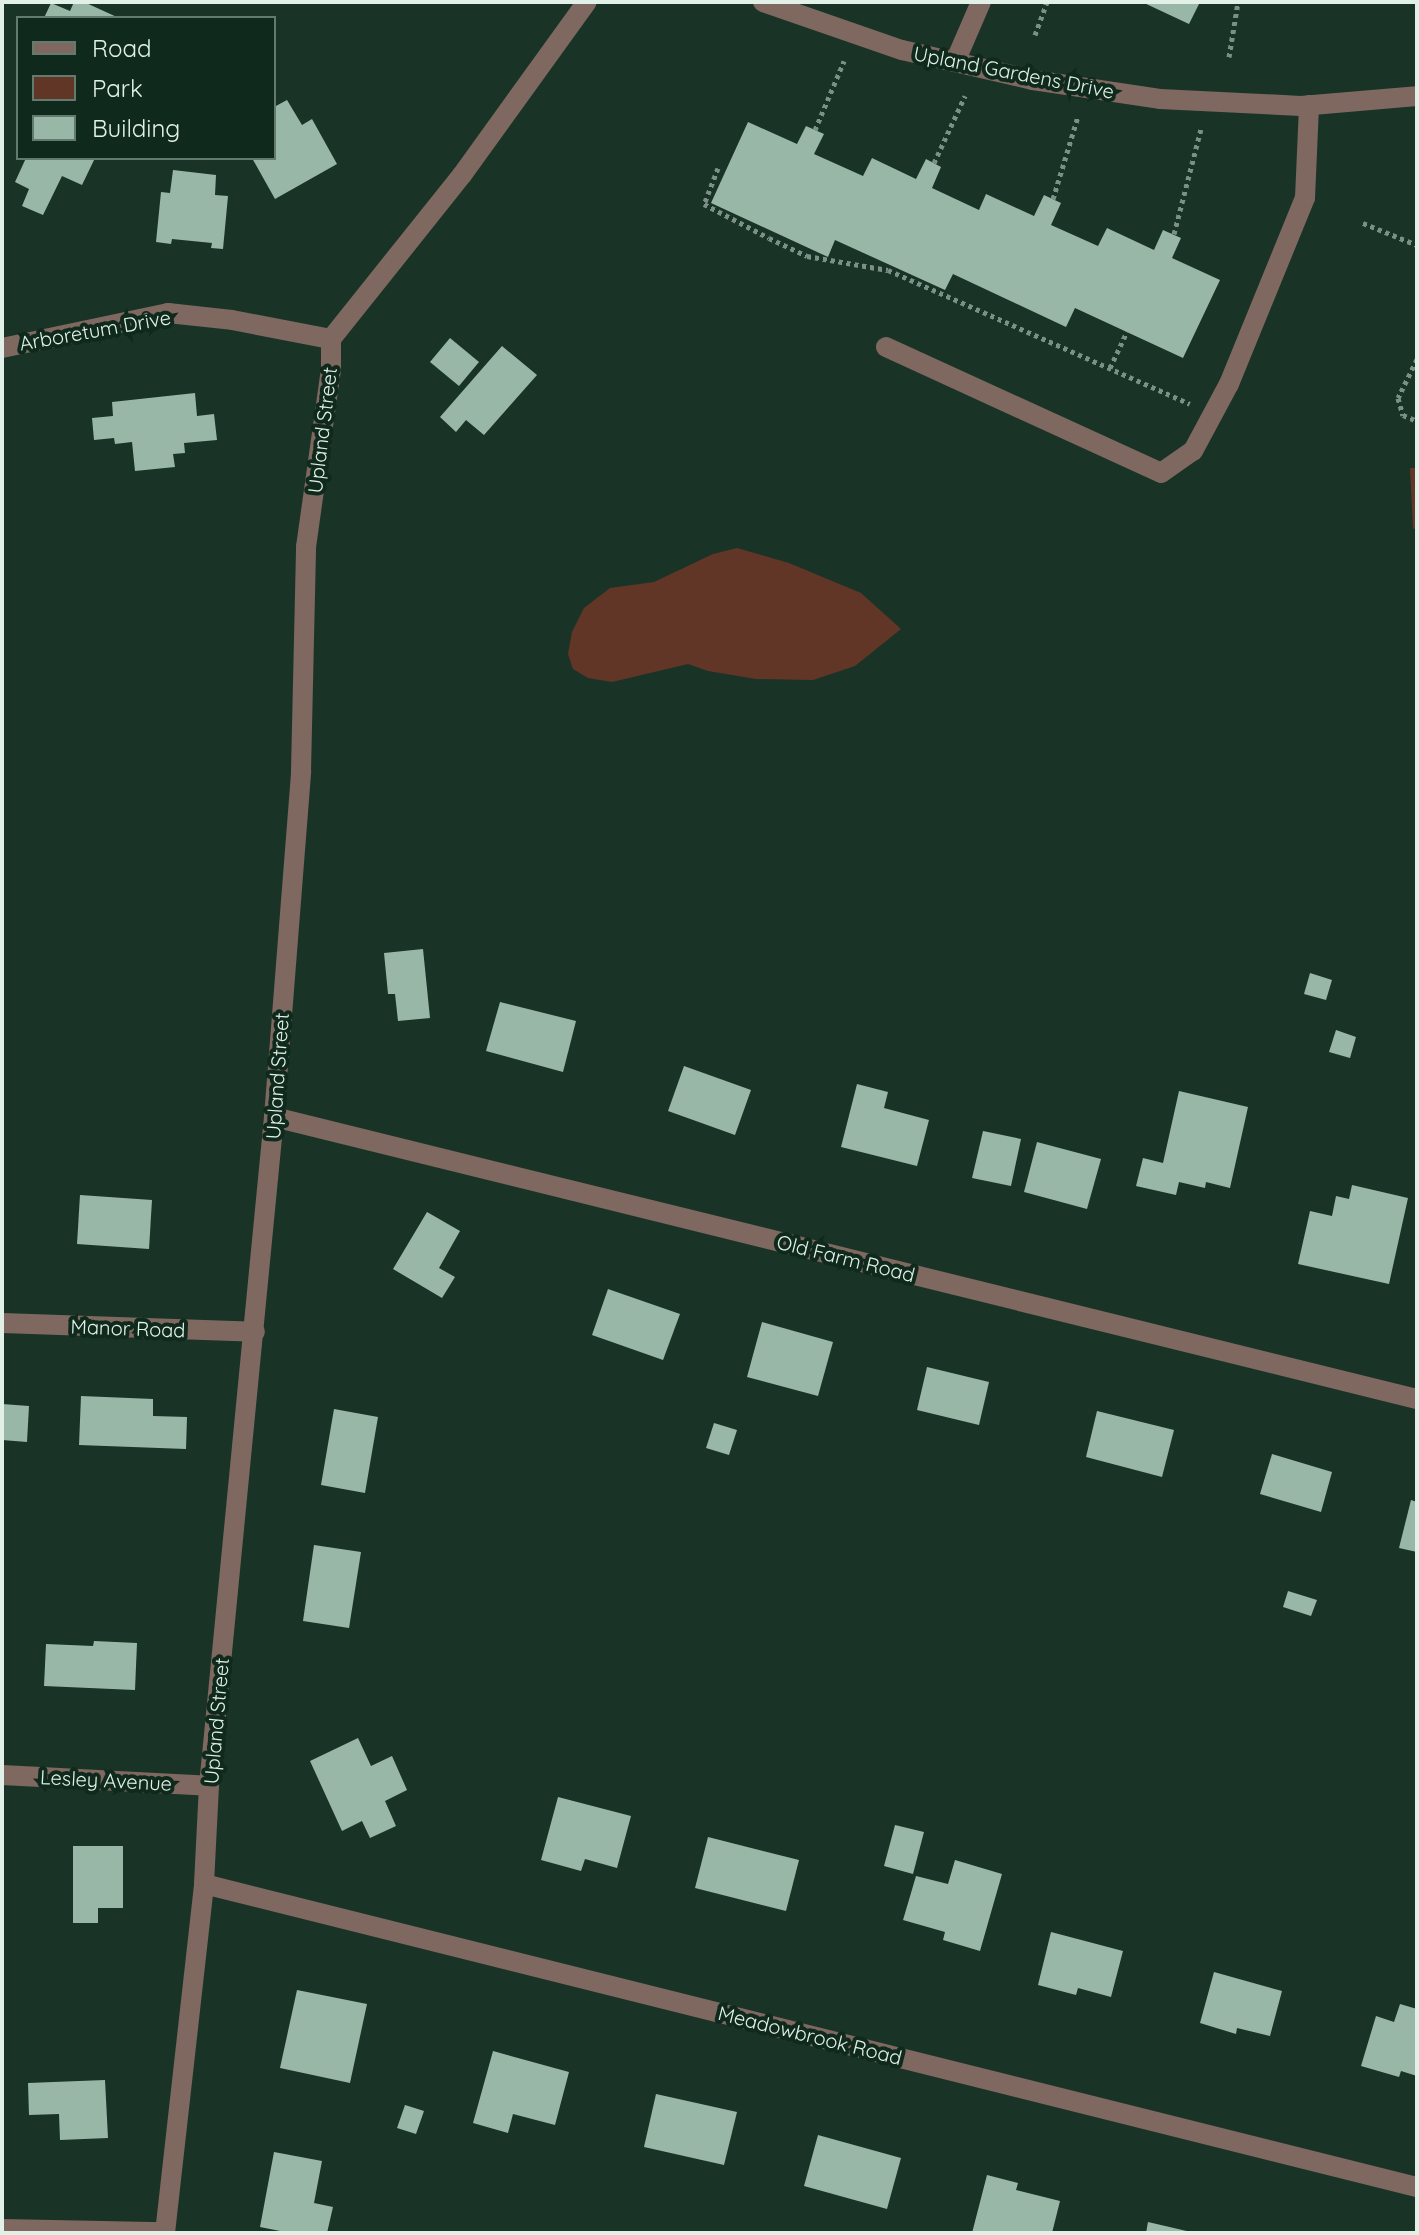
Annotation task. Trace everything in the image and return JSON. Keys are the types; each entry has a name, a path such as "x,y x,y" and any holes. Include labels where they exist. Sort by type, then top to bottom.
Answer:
{"street":[{"name":"Upland Street","path":"165,2232 204,1884 209,1786 274,1117 301,771 306,547 329,385 331,339 462,175 587,2"},
{"name":"Upland Gardens Drive","path":"763,2 902,50 1033,80 1160,99 1309,105 1417,96"},
{"path":"955,62 981,2"},
{"path":"886,347 1161,473 1193,451 1213,414 1305,198 1309,105"},
{"name":"Arboretum Drive","path":"2,348 168,313 232,320 331,339"},
{"name":"Old Farm Road","path":"274,1117 1417,1399"},
{"name":"Manor Road","path":"2,1323 255,1332"},
{"name":"Lesley Avenue","path":"2,1775 209,1786"},
{"name":"Meadowbrook Road","path":"204,1884 1417,2187"},
{"path":"2,2229 165,2232"}],"path":[{"path":"1035,35 1047,2"},
{"path":"1229,57 1238,2"},
{"path":"815,130 844,61"},
{"path":"934,163 965,96"},
{"path":"1053,199 1078,116"},
{"path":"1174,234 1201,129"},
{"path":"718,168 704,204 769,238 807,256 888,270 1213,414"},
{"path":"1363,223 1417,245"},
{"path":"1110,368 1127,332"},
{"path":"1417,359 1398,398 1403,415 1417,421"}],"green space":[{"path":"1410,468 1417,468 1417,528 1413,529"},
{"path":"737,548 789,563 861,593 901,629 855,666 813,680 756,679 708,671 688,664 612,682 588,678 573,669 568,654 572,632 584,608 610,588 654,582 713,554"}],"building":[{"path":"74,2 84,2 115,16 45,16 51,3 70,11"},
{"path":"1142,2 1200,2 1189,24"},
{"path":"287,100 302,125 312,119 337,164 275,199 253,160 276,160 276,106"},
{"path":"748,122 797,144 806,126 824,134 814,154 863,176 872,158 916,179 926,159 941,167 932,188 979,210 986,194 1034,216 1044,195 1061,203 1051,225 1098,246 1107,228 1154,250 1163,230 1181,238 1172,258 1220,280 1183,358 1075,308 1066,327 953,274 945,290 835,240 828,257 711,203"},
{"path":"25,160 94,160 82,185 62,176 43,215 22,206 29,189 15,182"},
{"path":"173,170 216,175 215,195 228,196 223,249 211,248 212,243 172,239 171,244 156,242 161,192 170,193"},
{"path":"450,338 479,362 459,386 430,362"},
{"path":"502,346 537,375 484,435 466,420 456,432 440,417"},
{"path":"195,393 197,416 214,414 217,440 184,443 185,453 173,454 175,467 135,471 132,442 115,444 114,438 94,440 92,418 113,416 112,402"},
{"path":"423,949 430,1018 398,1021 395,994 388,994 384,953"},
{"path":"1310,973 1332,980 1326,1000 1304,994"},
{"path":"500,1002 576,1021 563,1072 486,1051"},
{"path":"1336,1030 1356,1037 1350,1058 1329,1052"},
{"path":"684,1066 751,1090 735,1135 668,1111"},
{"path":"857,1084 888,1092 884,1108 929,1120 917,1166 841,1147"},
{"path":"1179,1091 1248,1107 1230,1188 1206,1182 1205,1188 1179,1182 1176,1195 1136,1186 1143,1158 1163,1163"},
{"path":"983,1131 1021,1139 1011,1186 972,1178"},
{"path":"1037,1142 1101,1159 1087,1209 1024,1192"},
{"path":"1352,1185 1408,1198 1389,1284 1298,1264 1310,1211 1332,1216 1336,1196 1349,1199"},
{"path":"80,1195 152,1200 149,1249 77,1244"},
{"path":"427,1212 460,1231 439,1268 455,1277 442,1298 393,1269"},
{"path":"608,1289 680,1314 663,1360 592,1335"},
{"path":"762,1322 833,1342 818,1396 747,1377"},
{"path":"927,1367 989,1382 979,1425 917,1410"},
{"path":"81,1396 153,1399 153,1416 187,1417 186,1449 79,1445"},
{"path":"2,1404 29,1406 27,1442 2,1440"},
{"path":"334,1409 378,1417 365,1493 321,1485"},
{"path":"1097,1411 1174,1430 1162,1477 1086,1457"},
{"path":"714,1423 737,1430 729,1455 706,1448"},
{"path":"1272,1454 1332,1472 1321,1512 1260,1494"},
{"path":"1411,1500 1417,1502 1417,1552 1399,1548"},
{"path":"314,1545 361,1552 349,1628 303,1621"},
{"path":"1288,1591 1317,1600 1311,1616 1283,1607"},
{"path":"94,1641 137,1643 135,1690 44,1686 46,1644 93,1646"},
{"path":"358,1738 371,1766 392,1756 407,1790 385,1801 396,1826 370,1838 362,1821 342,1831 310,1761"},
{"path":"558,1797 631,1816 617,1868 585,1859 581,1871 541,1860"},
{"path":"895,1825 924,1832 913,1874 884,1866"},
{"path":"708,1837 799,1860 786,1911 695,1888"},
{"path":"73,1846 123,1846 123,1908 98,1908 98,1923 73,1923"},
{"path":"955,1860 1002,1874 980,1951 943,1940 945,1932 903,1920 916,1876 948,1884"},
{"path":"1051,1932 1123,1951 1111,1997 1078,1988 1076,1995 1038,1985"},
{"path":"1214,1972 1282,1991 1270,2036 1237,2028 1236,2034 1200,2023"},
{"path":"297,1990 367,2004 350,2083 280,2068"},
{"path":"1400,2004 1417,2009 1417,2076 1401,2071 1399,2077 1361,2066 1376,2016 1394,2022"},
{"path":"493,2051 569,2072 555,2125 513,2114 508,2133 473,2123"},
{"path":"105,2080 108,2138 60,2140 59,2114 29,2115 28,2083"},
{"path":"656,2094 737,2112 724,2165 644,2147"},
{"path":"405,2105 424,2111 416,2134 397,2128"},
{"path":"818,2135 901,2158 887,2209 804,2186"},
{"path":"274,2152 322,2161 314,2203 333,2207 327,2233 290,2233 260,2227"},
{"path":"987,2175 1018,2183 1016,2190 1060,2201 1052,2233 972,2233"},
{"path":"1148,2222 1191,2232 1146,2233"}]}
